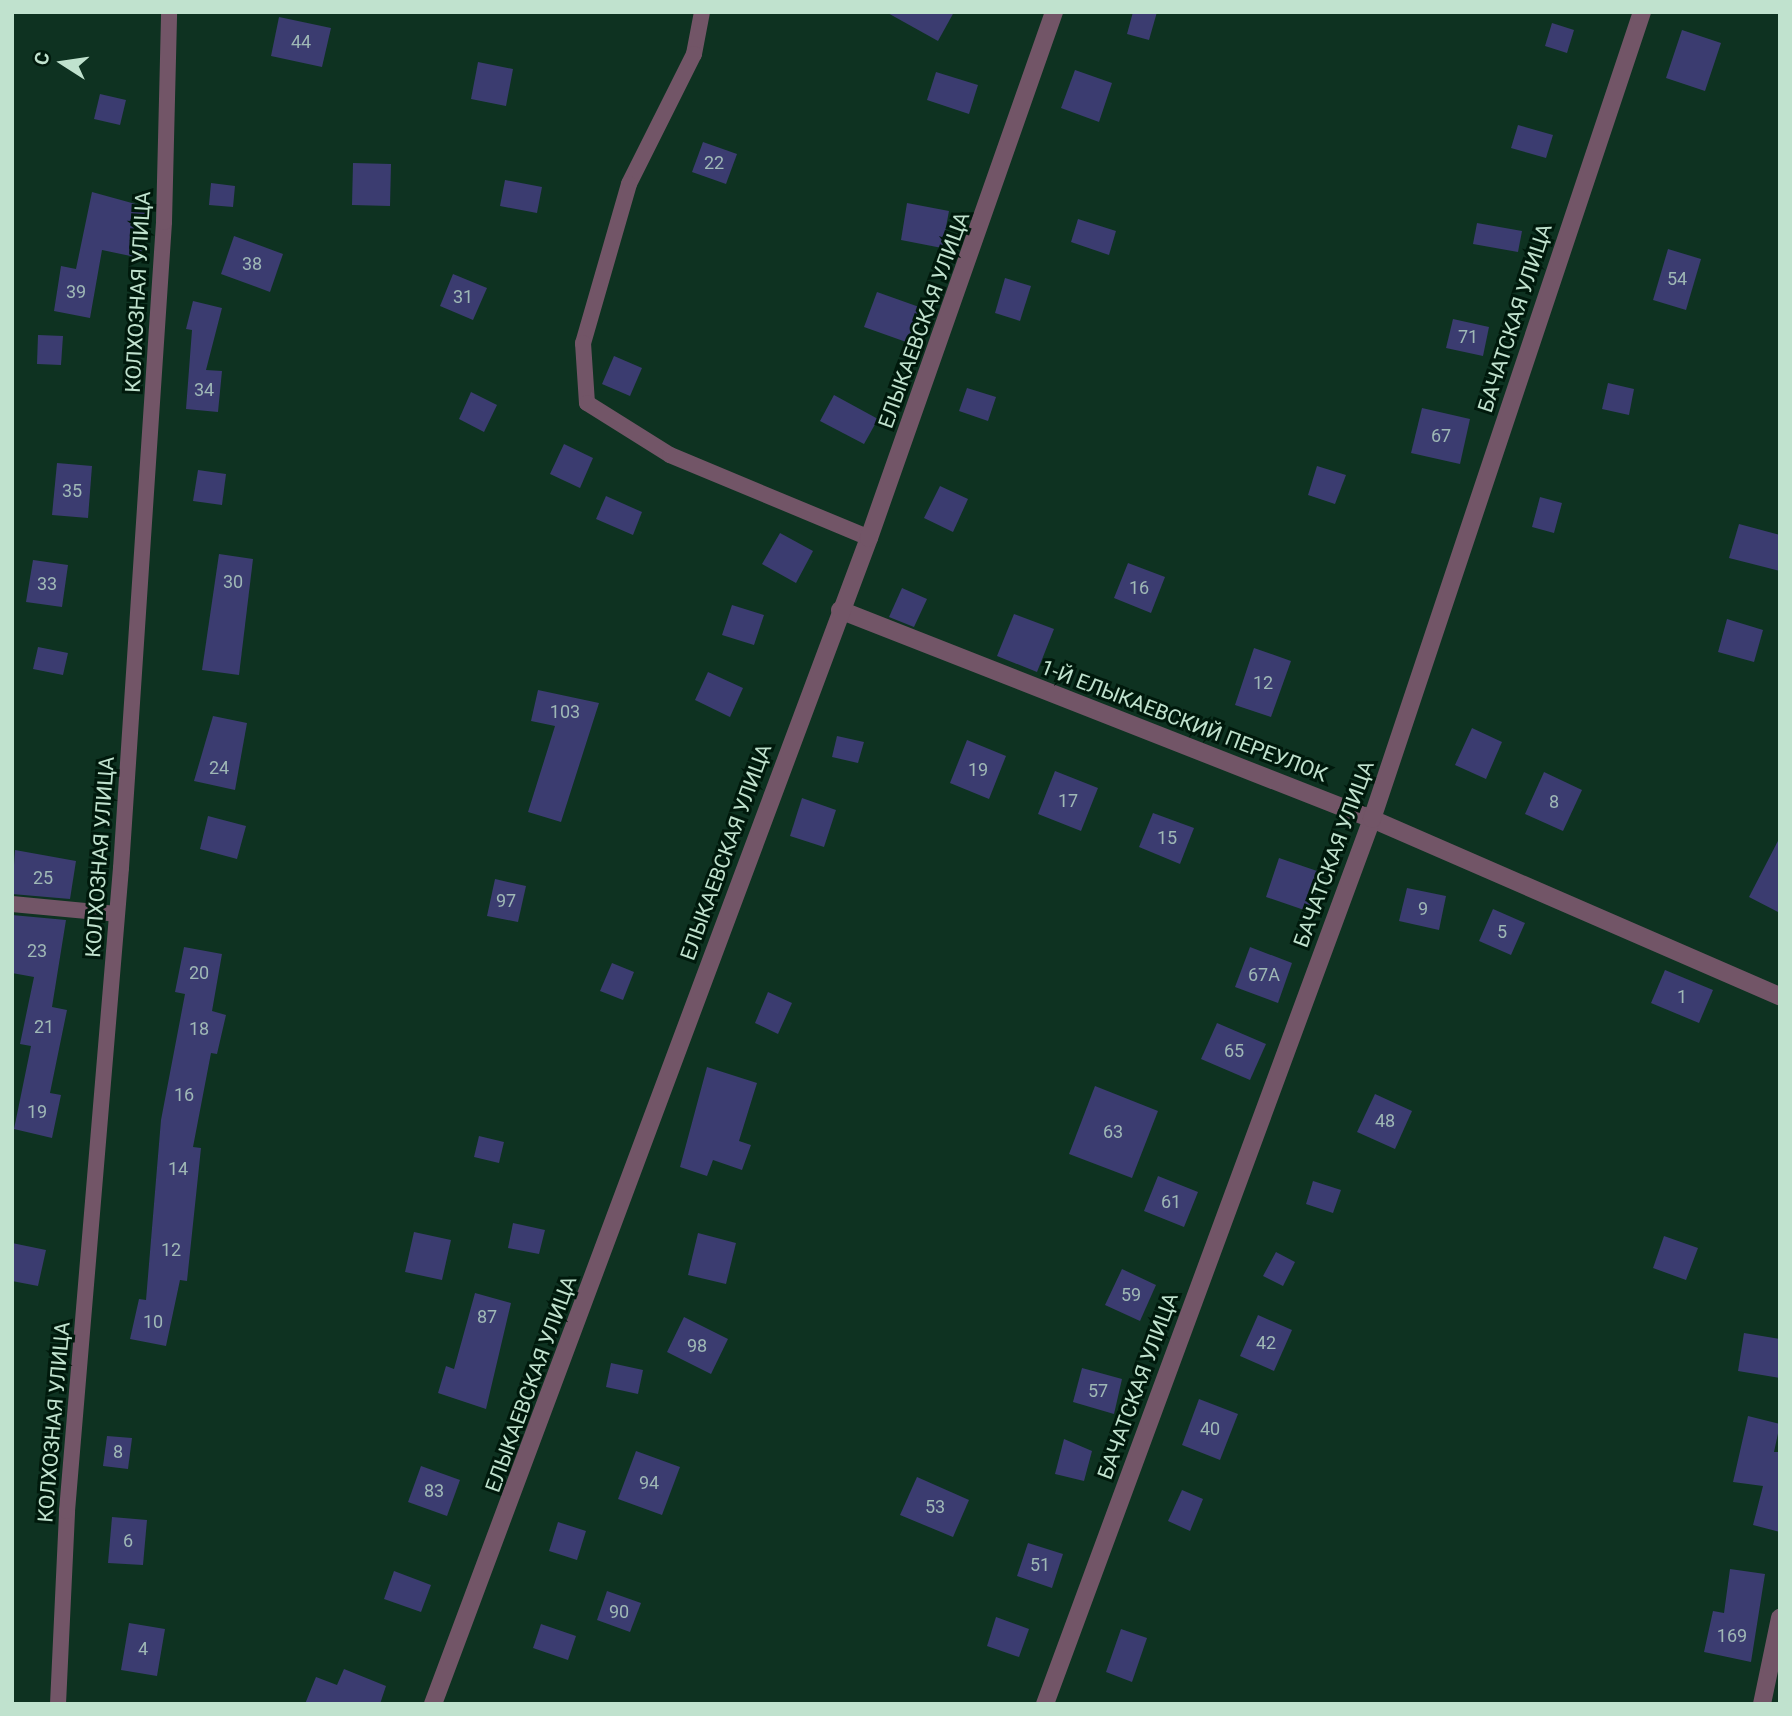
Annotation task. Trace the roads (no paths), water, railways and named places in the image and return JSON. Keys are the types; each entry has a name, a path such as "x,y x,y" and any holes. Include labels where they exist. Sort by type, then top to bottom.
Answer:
{"street":[{"name":"ЕЛЫКАЕВСКАЯ УЛИЦА","path":"433,1704 839,610 869,538 1054,12"},
{"name":"БАЧАТСКАЯ УЛИЦА","path":"1045,1704 1372,819 1642,12"},
{"name":"1-Й ЕЛЫКАЕВСКИЙ ПЕРЕУЛОК","path":"839,610 1372,819 1780,996"},
{"path":"1762,1704 1780,1618"}],"lane":[{"name":"КОЛХОЗНАЯ УЛИЦА","path":"58,1704 67,1511 117,914 164,222 169,12"},
{"path":"702,12 694,54 629,184 583,344 587,403 670,456 869,538"},
{"path":"12,905 117,914"}]}
